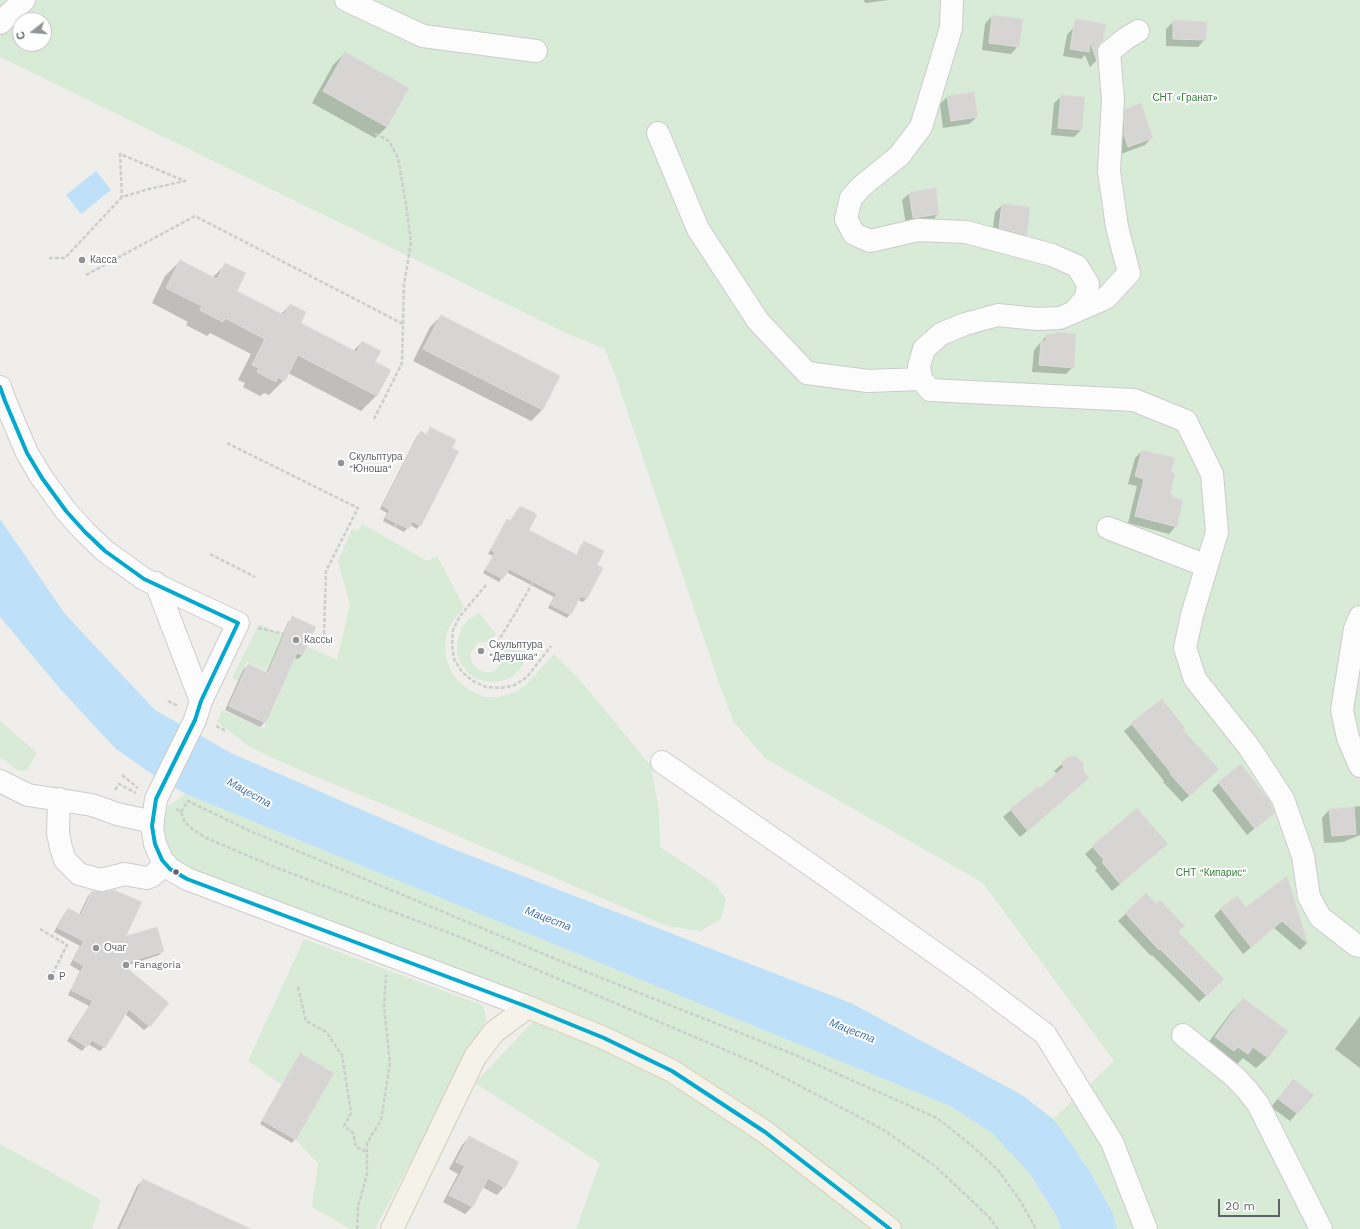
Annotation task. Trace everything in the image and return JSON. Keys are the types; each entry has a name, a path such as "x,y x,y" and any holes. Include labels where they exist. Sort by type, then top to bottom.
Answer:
{"main road":[{"path":"392,1229 474,1057 494,1032 528,1007 604,1038 672,1071 765,1132 890,1229"}],"street":[{"path":"0,23 24,0"},
{"path":"346,0 423,36 536,51"},
{"path":"952,0 951,28 921,127 899,156 862,186 851,198 846,219 854,234 870,240 918,230 966,232 1052,255 1077,266 1088,284 1086,298 1074,312"},
{"path":"1138,31 1109,52 1113,99 1109,171 1117,227 1129,273 1106,298 1060,318 1037,319 998,315 965,324 941,334 924,349 919,366 921,379 930,390 1134,400 1186,421 1212,474 1217,532 1192,615 1185,648 1195,679 1250,747 1283,799 1303,856 1309,897 1320,918 1356,945 1360,946"},
{"path":"658,133 698,229 758,321 807,373 868,381 921,379"},
{"path":"0,387 27,453 42,478 66,511 85,532 105,550 144,579 156,583 238,623 197,713 148,791 156,799 153,822 155,844 164,862 170,869 187,879 528,1007"},
{"path":"1108,528 1207,566"},
{"path":"156,583 197,713"},
{"path":"1360,617 1355,630 1342,710 1348,738 1360,766"},
{"path":"662,762 822,872 972,979 1045,1034 1112,1142 1146,1229"},
{"path":"0,781 28,795 59,799 92,806 117,814 153,822"},
{"path":"59,799 58,833 61,848 65,860 79,874 101,880 126,874 146,878 152,876 164,862"},
{"path":"1183,1035 1235,1078 1258,1104 1321,1229"}],"path":[{"path":"374,133 389,141 398,158 411,243 404,284 402,363 374,419"},
{"path":"49,258 65,258 122,197 185,181 120,154 122,197"},
{"path":"86,275 195,216 403,324"},
{"path":"227,443 358,508 326,571 324,635"},
{"path":"395,527 397,523"},
{"path":"210,554 254,577"},
{"path":"494,648 533,582"},
{"path":"486,585 460,616 453,630 452,645 454,659 462,672 473,681 486,687 501,688 515,685 527,677 551,646"},
{"path":"238,623 284,634"},
{"path":"168,701 197,713 226,731"},
{"path":"122,775 133,785"},
{"path":"114,791 119,784 135,793 148,791"},
{"path":"998,1229 989,1217 935,1166 882,1129 758,1064 460,937 277,868 206,838 192,829 185,822 181,812 188,801 258,834 597,976 793,1054 937,1118 970,1144 998,1170 1019,1199 1036,1229"},
{"path":"40,929 67,945 49,981"},
{"path":"357,1229 358,1207 367,1174 367,1143 381,1120 390,1063 384,1007 387,970"},
{"path":"298,987 306,1021 326,1032 342,1055 351,1113 344,1126 352,1133 356,1146 367,1152"}],"green space":[{"path":"0,0 1360,0 1360,1229 1117,1229 1113,1213 1090,1172 1053,1119 1114,1061 983,883 766,759 733,721 605,349 566,333 0,57"},
{"path":"362,524 427,561 437,556 464,607 454,619 447,631 445,645 446,658 451,671 459,682 471,691 485,697 500,697 515,692 526,685 554,654 579,679 651,766 659,811 660,847 715,884 726,899 721,919 700,931 667,926 395,809 297,769 250,747 217,722 222,710 264,729 286,680 247,662 238,681 232,678 259,624 337,660 350,605 338,561 352,529 358,531"},
{"path":"479,613 496,634 490,642 478,642 470,654 472,663 484,672 495,671 502,661 499,651 506,641 529,651 520,669 512,677 501,681 489,682 477,679 467,672 460,662 457,651 458,639 462,628 469,619"},
{"path":"0,721 37,753 27,770 17,770 0,757"},
{"path":"186,794 950,1106 992,1133 1030,1174 1056,1215 1061,1229 576,1229 600,1163 475,1083 540,1014 190,873 166,849 159,812"},
{"path":"304,939 482,1005 485,1012 486,1020 375,1229 350,1229 312,1207 318,1163 296,1140 334,1073 300,1053 282,1085 248,1061"},
{"path":"0,1144 101,1200 92,1229 0,1229"}],"water":[{"path":"96,171 111,190 81,214 66,195"},
{"name":"Мацеста","path":"0,519 65,614 155,710 231,753 443,845 851,1003 1022,1095 1053,1119 1058,1125 1090,1172 1113,1213 1117,1229 1061,1229 1056,1215 1030,1174 992,1133 950,1106 186,794 152,774 116,749 62,691 0,617"}],"building":[{"path":"992,15 1023,19 1019,47 989,43"},
{"path":"1075,19 1106,24 1103,40 1097,47 1097,61 1090,41 1089,52 1070,49"},
{"path":"1173,20 1207,22 1206,40 1173,39"},
{"path":"345,52 409,88 387,127 323,91"},
{"path":"974,92 978,117 951,121 947,96"},
{"path":"1061,95 1085,97 1082,130 1058,128"},
{"path":"1141,103 1153,138 1128,147 1124,135 1125,109"},
{"path":"936,188 939,214 913,218 909,192"},
{"path":"1002,204 1030,207 1027,235 999,228"},
{"path":"180,260 217,279 225,263 246,273 237,291 284,315 290,304 306,312 301,323 357,352 362,341 381,351 375,362 391,370 377,396 298,355 285,381 278,377 276,382 257,372 259,368 252,365 265,339 225,318 223,322 200,310 202,306 166,288"},
{"path":"441,315 560,376 543,410 423,349"},
{"path":"1055,332 1076,334 1074,368 1039,365 1041,341 1046,341 1046,334 1055,334"},
{"path":"430,427 456,440 452,448 459,451 421,526 412,521 409,529 386,518 390,510 383,506 421,431 427,435"},
{"path":"1142,450 1175,458 1171,472 1175,473 1170,494 1173,495 1172,497 1183,500 1177,527 1135,516 1144,479 1135,476"},
{"path":"520,506 537,514 529,530 577,555 584,541 604,551 597,565 603,568 587,599 581,596 571,615 551,605 557,594 509,569 503,579 486,570 495,552 491,550 507,519 512,521"},
{"path":"292,616 316,627 303,655 297,653 266,723 229,706 248,664 268,673"},
{"path":"1162,699 1185,728 1183,730 1219,769 1190,796 1170,774 1171,773 1131,723"},
{"path":"1069,756 1076,756 1084,764 1083,771 1089,778 1028,831 1010,809 1039,786 1040,788 1064,767 1061,763"},
{"path":"1241,764 1269,800 1275,813 1255,829 1218,782"},
{"path":"1354,807 1356,834 1332,836 1329,809"},
{"path":"1137,808 1168,844 1120,884 1102,862 1104,860 1092,846"},
{"path":"1287,876 1308,944 1282,921 1251,947 1220,908 1237,896 1246,907"},
{"path":"114,890 142,902 126,936 157,927 164,951 122,964 169,1003 150,1027 129,1009 105,1048 92,1040 87,1047 71,1037 93,1001 71,990 84,966 74,960 84,941 58,928 68,908 81,915 92,891 104,892"},
{"path":"1146,893 1156,904 1160,900 1185,926 1178,932 1224,979 1207,996 1160,949 1159,950 1125,913"},
{"path":"1243,998 1288,1031 1268,1058 1253,1047 1248,1054 1238,1047 1234,1051 1215,1037"},
{"path":"300,1053 334,1073 296,1140 262,1120"},
{"path":"1293,1079 1314,1095 1298,1114 1278,1099"},
{"path":"469,1136 519,1162 505,1188 488,1178 473,1207 449,1195 465,1166 456,1162"},
{"path":"143,1179 251,1229 120,1229"}],"transit line":[{"path":"0,387 27,453 42,478 66,511 85,532 105,551 144,579 238,623 201,701 195,720 156,799 152,826 155,844 162,860 170,869 187,879 528,1007 604,1038 672,1071 765,1132 890,1229"}],"place":[{"name":"Касса","path":"82,260"},
{"name":"Скульптура \"Юноша\"","path":"341,463"},
{"name":"Кассы","path":"296,640"},
{"name":"Скульптура \"Девушка\"","path":"481,651"},
{"name":"Очаг","path":"96,948"},
{"name":"Fanagoria","path":"126,965"},
{"name":"Р","path":"51,977"}],"park label":[{"name":"СНТ «Гранат»","path":"1185,98"},
{"name":"СНТ \"Кипарис\"","path":"1211,873"}]}
